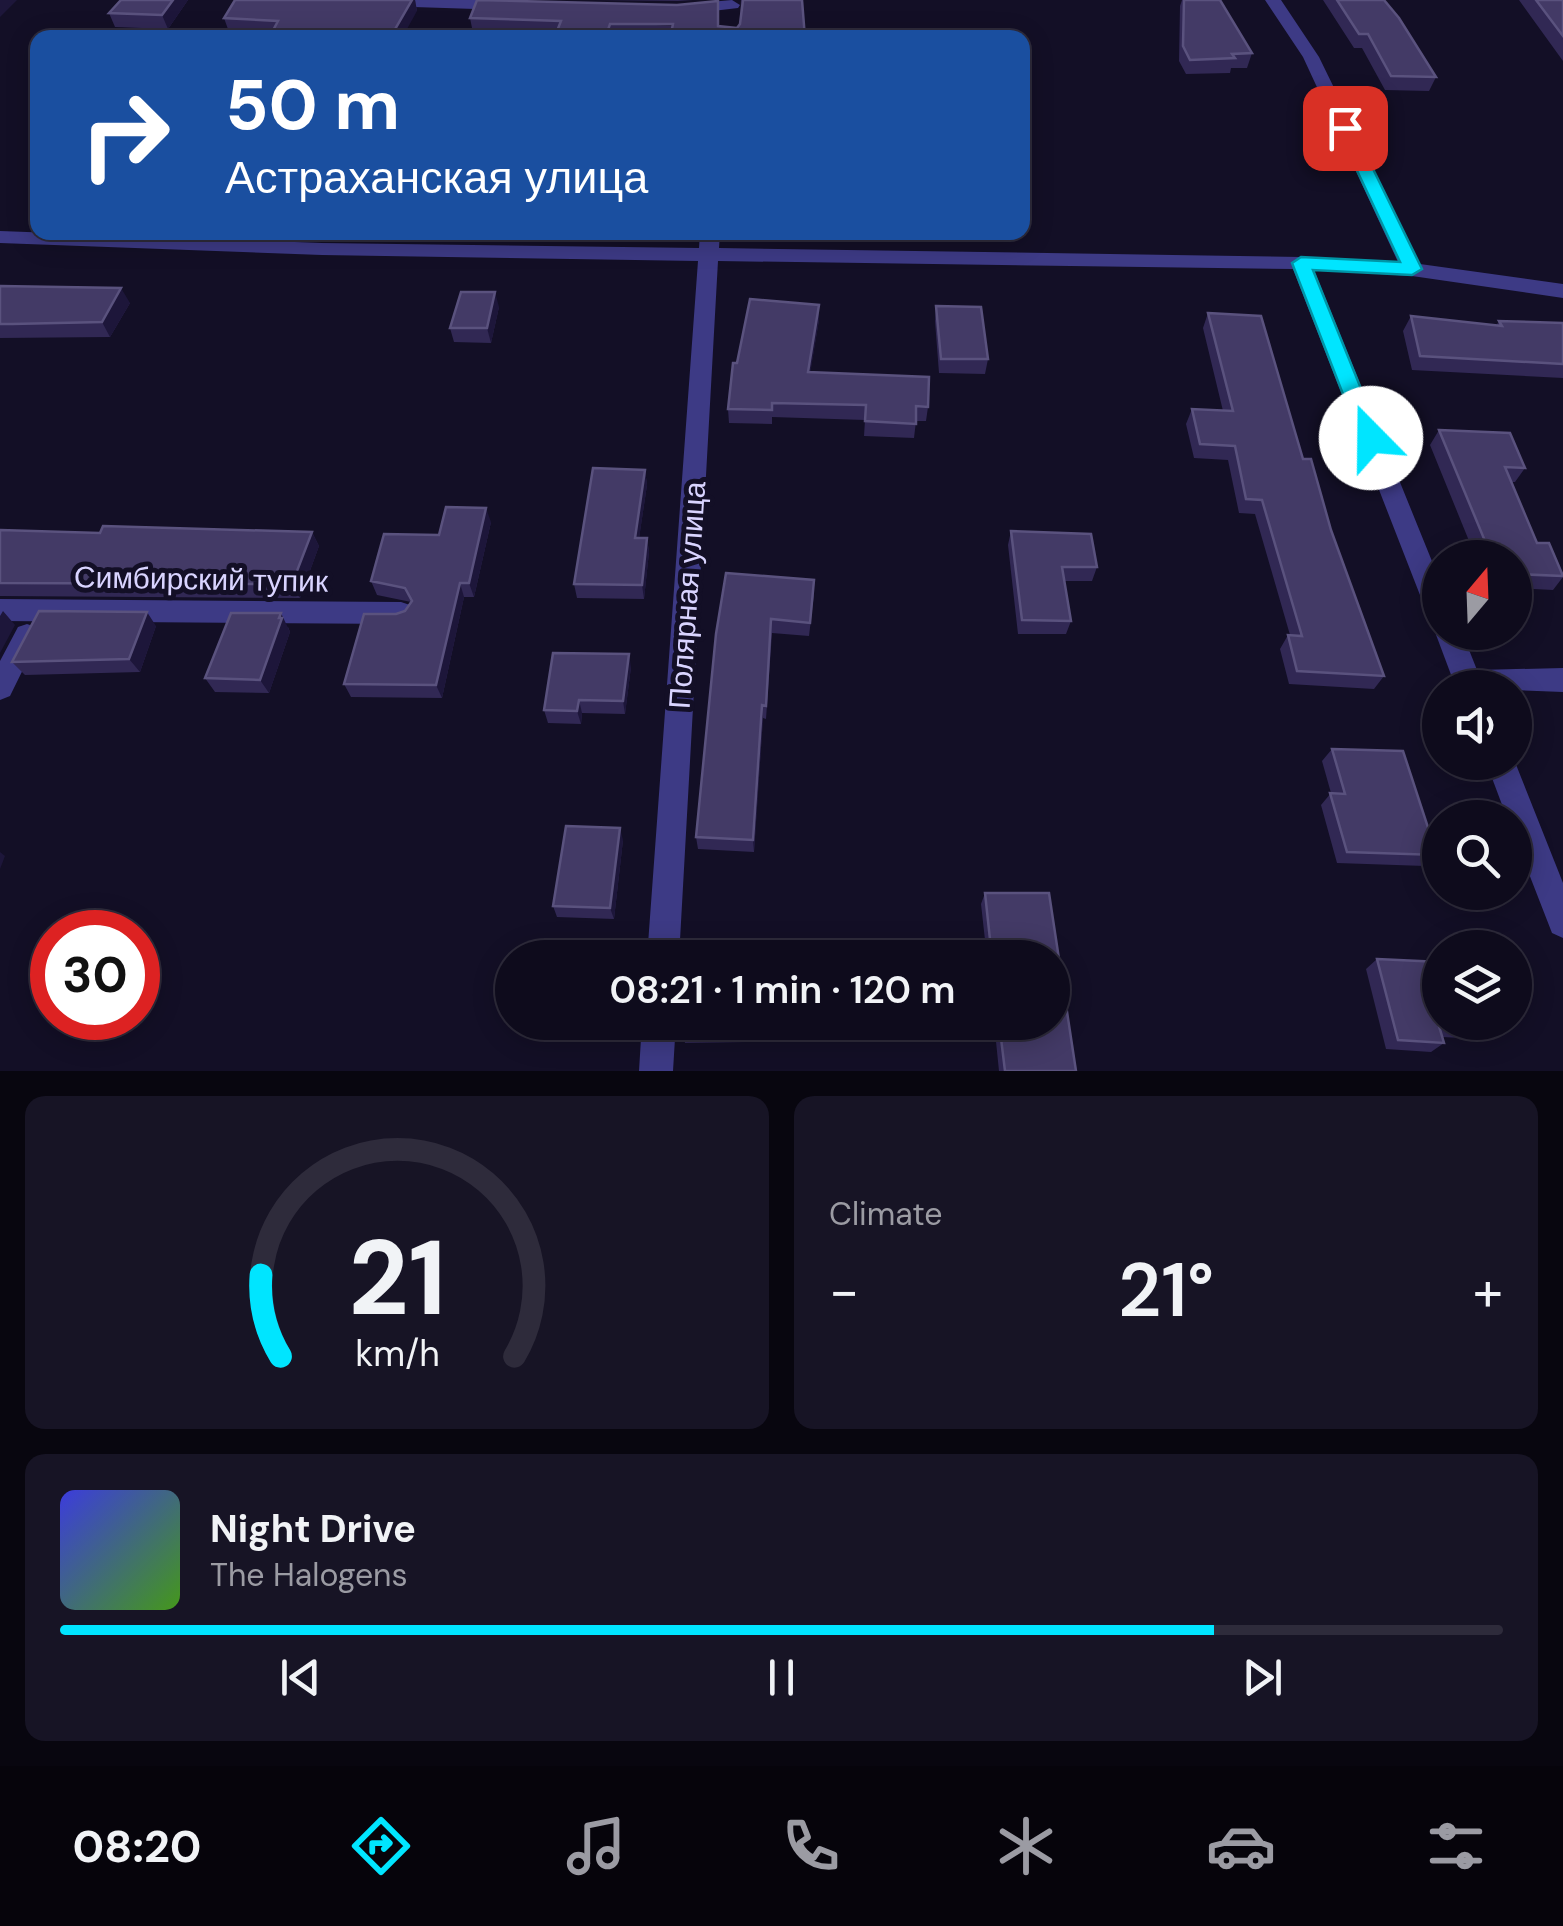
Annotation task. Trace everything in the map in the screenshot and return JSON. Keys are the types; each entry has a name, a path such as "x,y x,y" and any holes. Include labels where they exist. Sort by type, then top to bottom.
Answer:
{"street":[{"path":"351,0 524,5"},
{"path":"1273,0 1311,58 1412,269"},
{"path":"678,10 731,9"},
{"path":"0,237 30,238"},
{"path":"80,240 322,249 709,244 1301,263 1412,269 1563,292"},
{"name":"Полярная улица","path":"664,940 709,244"},
{"path":"1301,263 1422,568"},
{"name":"Симбирский тупик","path":"0,610 401,613"},
{"path":"0,688 40,610"},
{"path":"1532,681 1563,680"},
{"path":"1507,780 1563,922"},
{"path":"656,1071 658,1040"}],"building":[{"path":"121,0 173,0 162,15 109,13"},
{"path":"235,0 412,0 395,30 273,30 278,21 224,18"},
{"path":"477,0 677,5 718,1 718,26 737,28 743,0 802,0 804,30 672,30 673,24 610,24 608,30 557,30 561,21 470,18"},
{"path":"1184,0 1220,0 1252,53 1232,54 1235,58 1190,60 1183,46"},
{"path":"1337,0 1384,0 1436,77 1391,76 1368,34 1359,34"},
{"path":"1536,0 1563,0 1563,36"},
{"path":"0,286 121,288 102,322 0,324"},
{"path":"461,292 495,292 487,328 450,328"},
{"path":"750,299 819,305 808,372 929,377 928,407 916,406 916,424 865,421 866,405 772,403 772,410 728,409 733,363 737,363"},
{"path":"936,306 981,307 988,359 941,359"},
{"path":"1208,313 1261,316 1303,459 1311,459 1331,530 1384,676 1297,671 1288,635 1302,636 1262,500 1246,499 1235,446 1200,444 1192,409 1233,411"},
{"path":"1411,316 1502,326 1499,321 1563,323 1563,364 1420,356"},
{"path":"1439,430 1510,433 1525,468 1505,467 1537,543 1549,543 1563,576 1532,575 1532,540 1485,540"},
{"path":"593,468 645,470 635,538 647,538 642,585 574,584"},
{"path":"446,507 486,508 469,583 460,583 436,685 344,684 364,614 396,614 405,611 412,601 405,588 371,581 384,534 439,535"},
{"path":"103,526 312,532 292,584 0,583 0,530 100,533"},
{"path":"1011,531 1091,534 1097,567 1062,567 1071,621 1022,620"},
{"path":"726,573 814,580 810,623 771,619 753,840 696,837 716,634"},
{"path":"39,611 147,612 129,659 12,662"},
{"path":"231,613 281,613 260,680 205,678"},
{"path":"553,653 629,654 623,701 579,700 577,711 544,710"},
{"path":"1332,749 1403,751 1422,809 1422,854 1347,852 1330,793 1345,794"},
{"path":"566,826 620,828 610,908 553,906"},
{"path":"985,893 1049,893 1056,940 990,940"},
{"path":"1377,959 1422,961 1422,1040 1444,1043 1398,1040"},
{"path":"1070,1031 1076,1071 1005,1071 1001,1040 1070,1040"}],"route":[{"path":"1345,128 1412,269 1301,263 1371,438"}]}
